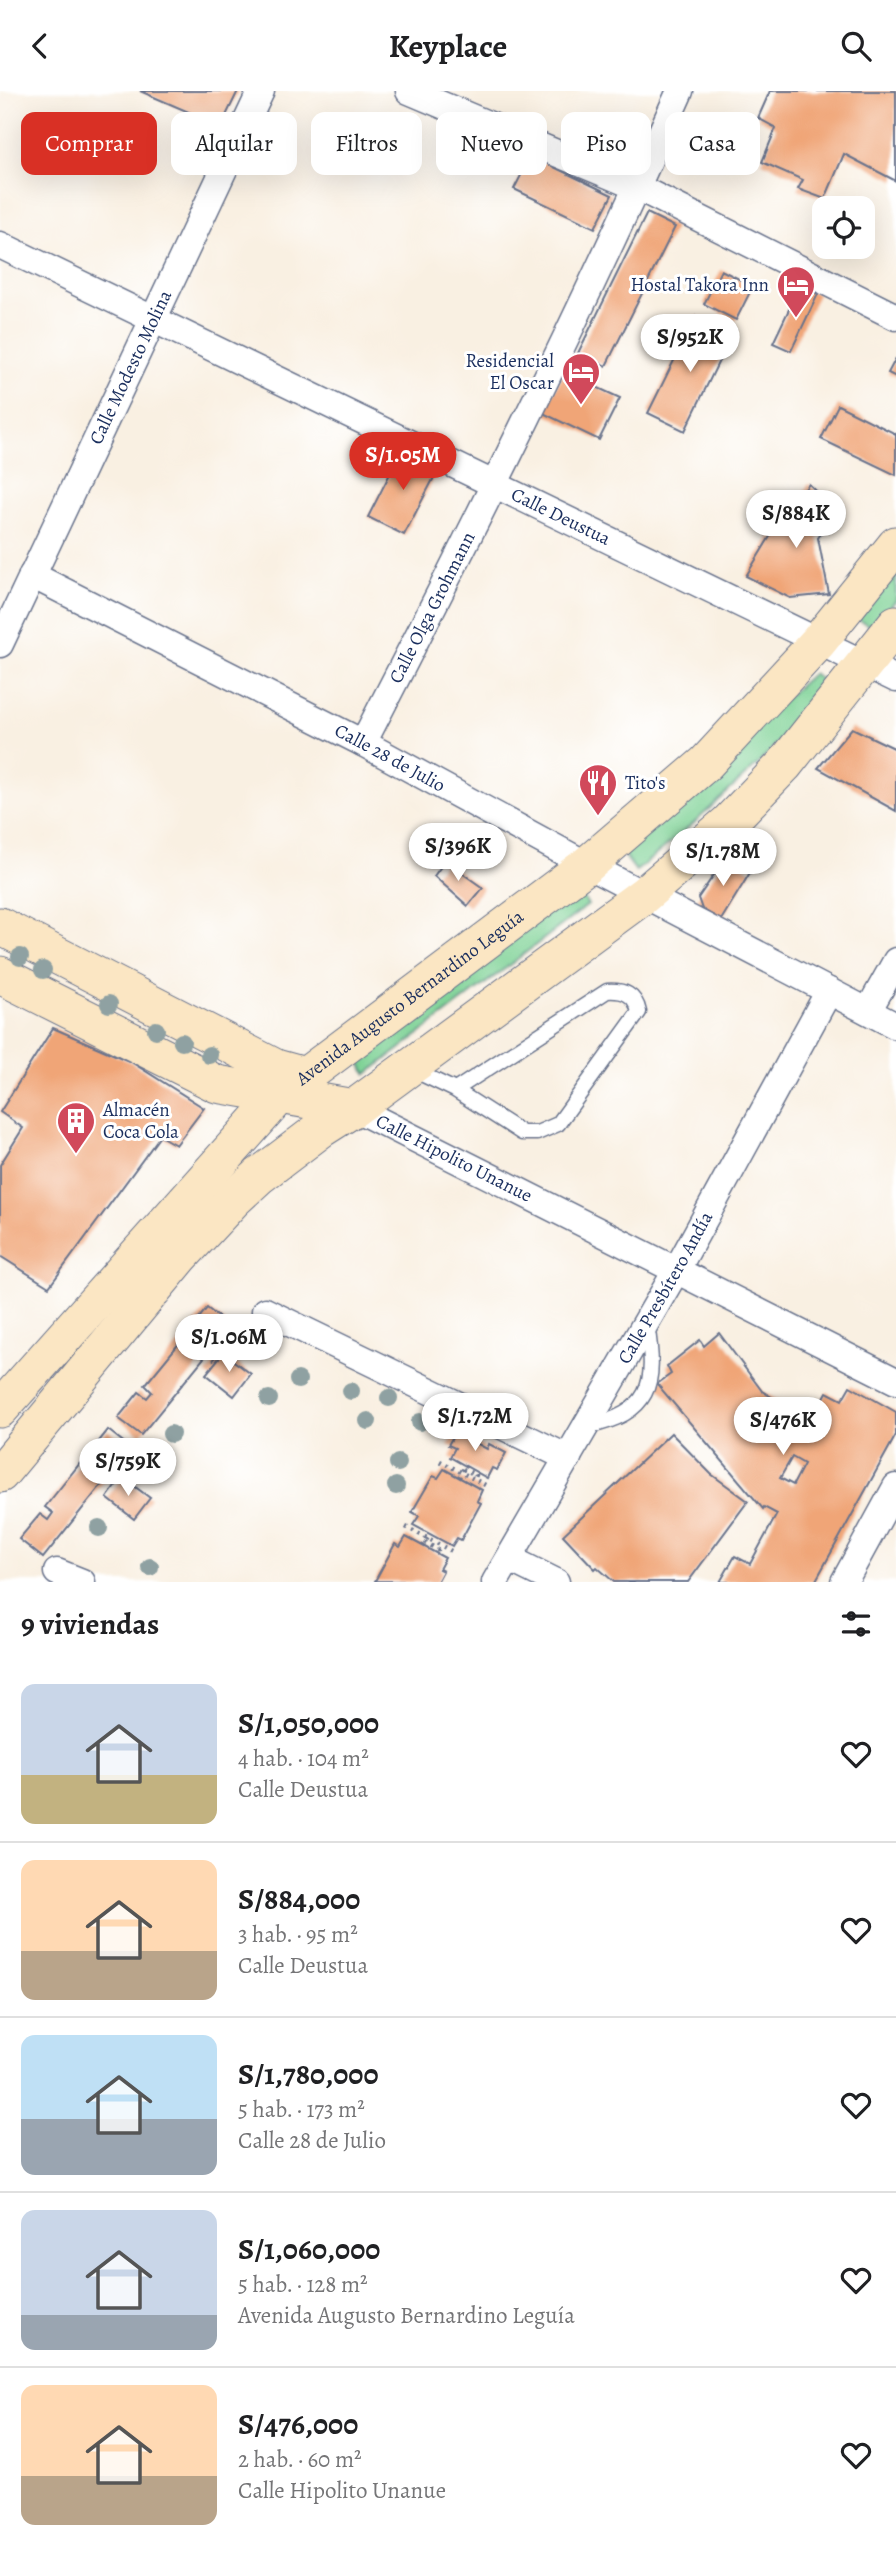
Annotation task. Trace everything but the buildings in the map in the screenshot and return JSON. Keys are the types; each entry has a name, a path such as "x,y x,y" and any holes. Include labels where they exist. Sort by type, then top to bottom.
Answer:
{"main road":[{"name":"Avenida Augusto Bernardino Leguía","path":"0,1409 230,1150 292,1086 587,865 706,763 818,642 896,545"},
{"path":"2,1469 180,1257 233,1200 259,1176 310,1137 354,1108 644,895 728,823 881,671 896,624"},
{"name":"Calle Hipolito Unanue","path":"0,926 275,1068 292,1086"},
{"path":"53,1002 71,963"},
{"name":"Calle Hipolito Unanue","path":"0,975 216,1084 292,1086 354,1108"},
{"path":"216,1084 229,1107 230,1150"}],"street":[{"name":"Calle Modesto Molina","path":"0,644 261,91"},
{"path":"409,91 637,187 896,317"},
{"name":"Calle Olga Grohmann","path":"363,743 495,487 680,91"},
{"name":"Calle Deustua","path":"0,246 881,671"},
{"name":"Calle 28 de Julio","path":"32,575 363,743 587,865 896,1026"},
{"path":"867,1011 896,961"},
{"name":"Calle Presbítero Andía","path":"495,1582 676,1271 829,991"},
{"name":"Calle Hipolito Unanue","path":"354,1108 896,1381"},
{"path":"265,1311 568,1458"},
{"path":"844,1582 896,1487"},
{"path":"510,1559 556,1582"},
{"path":"57,1572 82,1582"}],"lane":[{"path":"409,1068 455,1090 522,1133 537,1133 558,1123 639,1011 637,1001 623,991 607,991 455,1090"},
{"path":"584,1427 611,1422 630,1411 641,1400 651,1380 652,1368 646,1321"}],"path":[{"path":"208,1354 217,1361"},
{"path":"440,1461 489,1487"},
{"path":"459,1477 464,1467 477,1475 474,1479"},
{"path":"107,1479 116,1486"},
{"path":"406,1527 455,1553"},
{"path":"430,1534 424,1544 438,1550 440,1545"}],"green space":[{"path":"896,562 896,600 873,628 851,615"},
{"path":"813,673 829,686 760,762 693,824 636,871 620,850"},
{"path":"577,888 588,905 367,1074 352,1050"}],"place":[{"name":"Hostal Takora Inn","path":"796,319"},
{"name":"Residencial El Oscar","path":"581,406"},
{"name":"Tito's","path":"598,817"},
{"name":"Almacén Coca Cola","path":"76,1155"}]}
